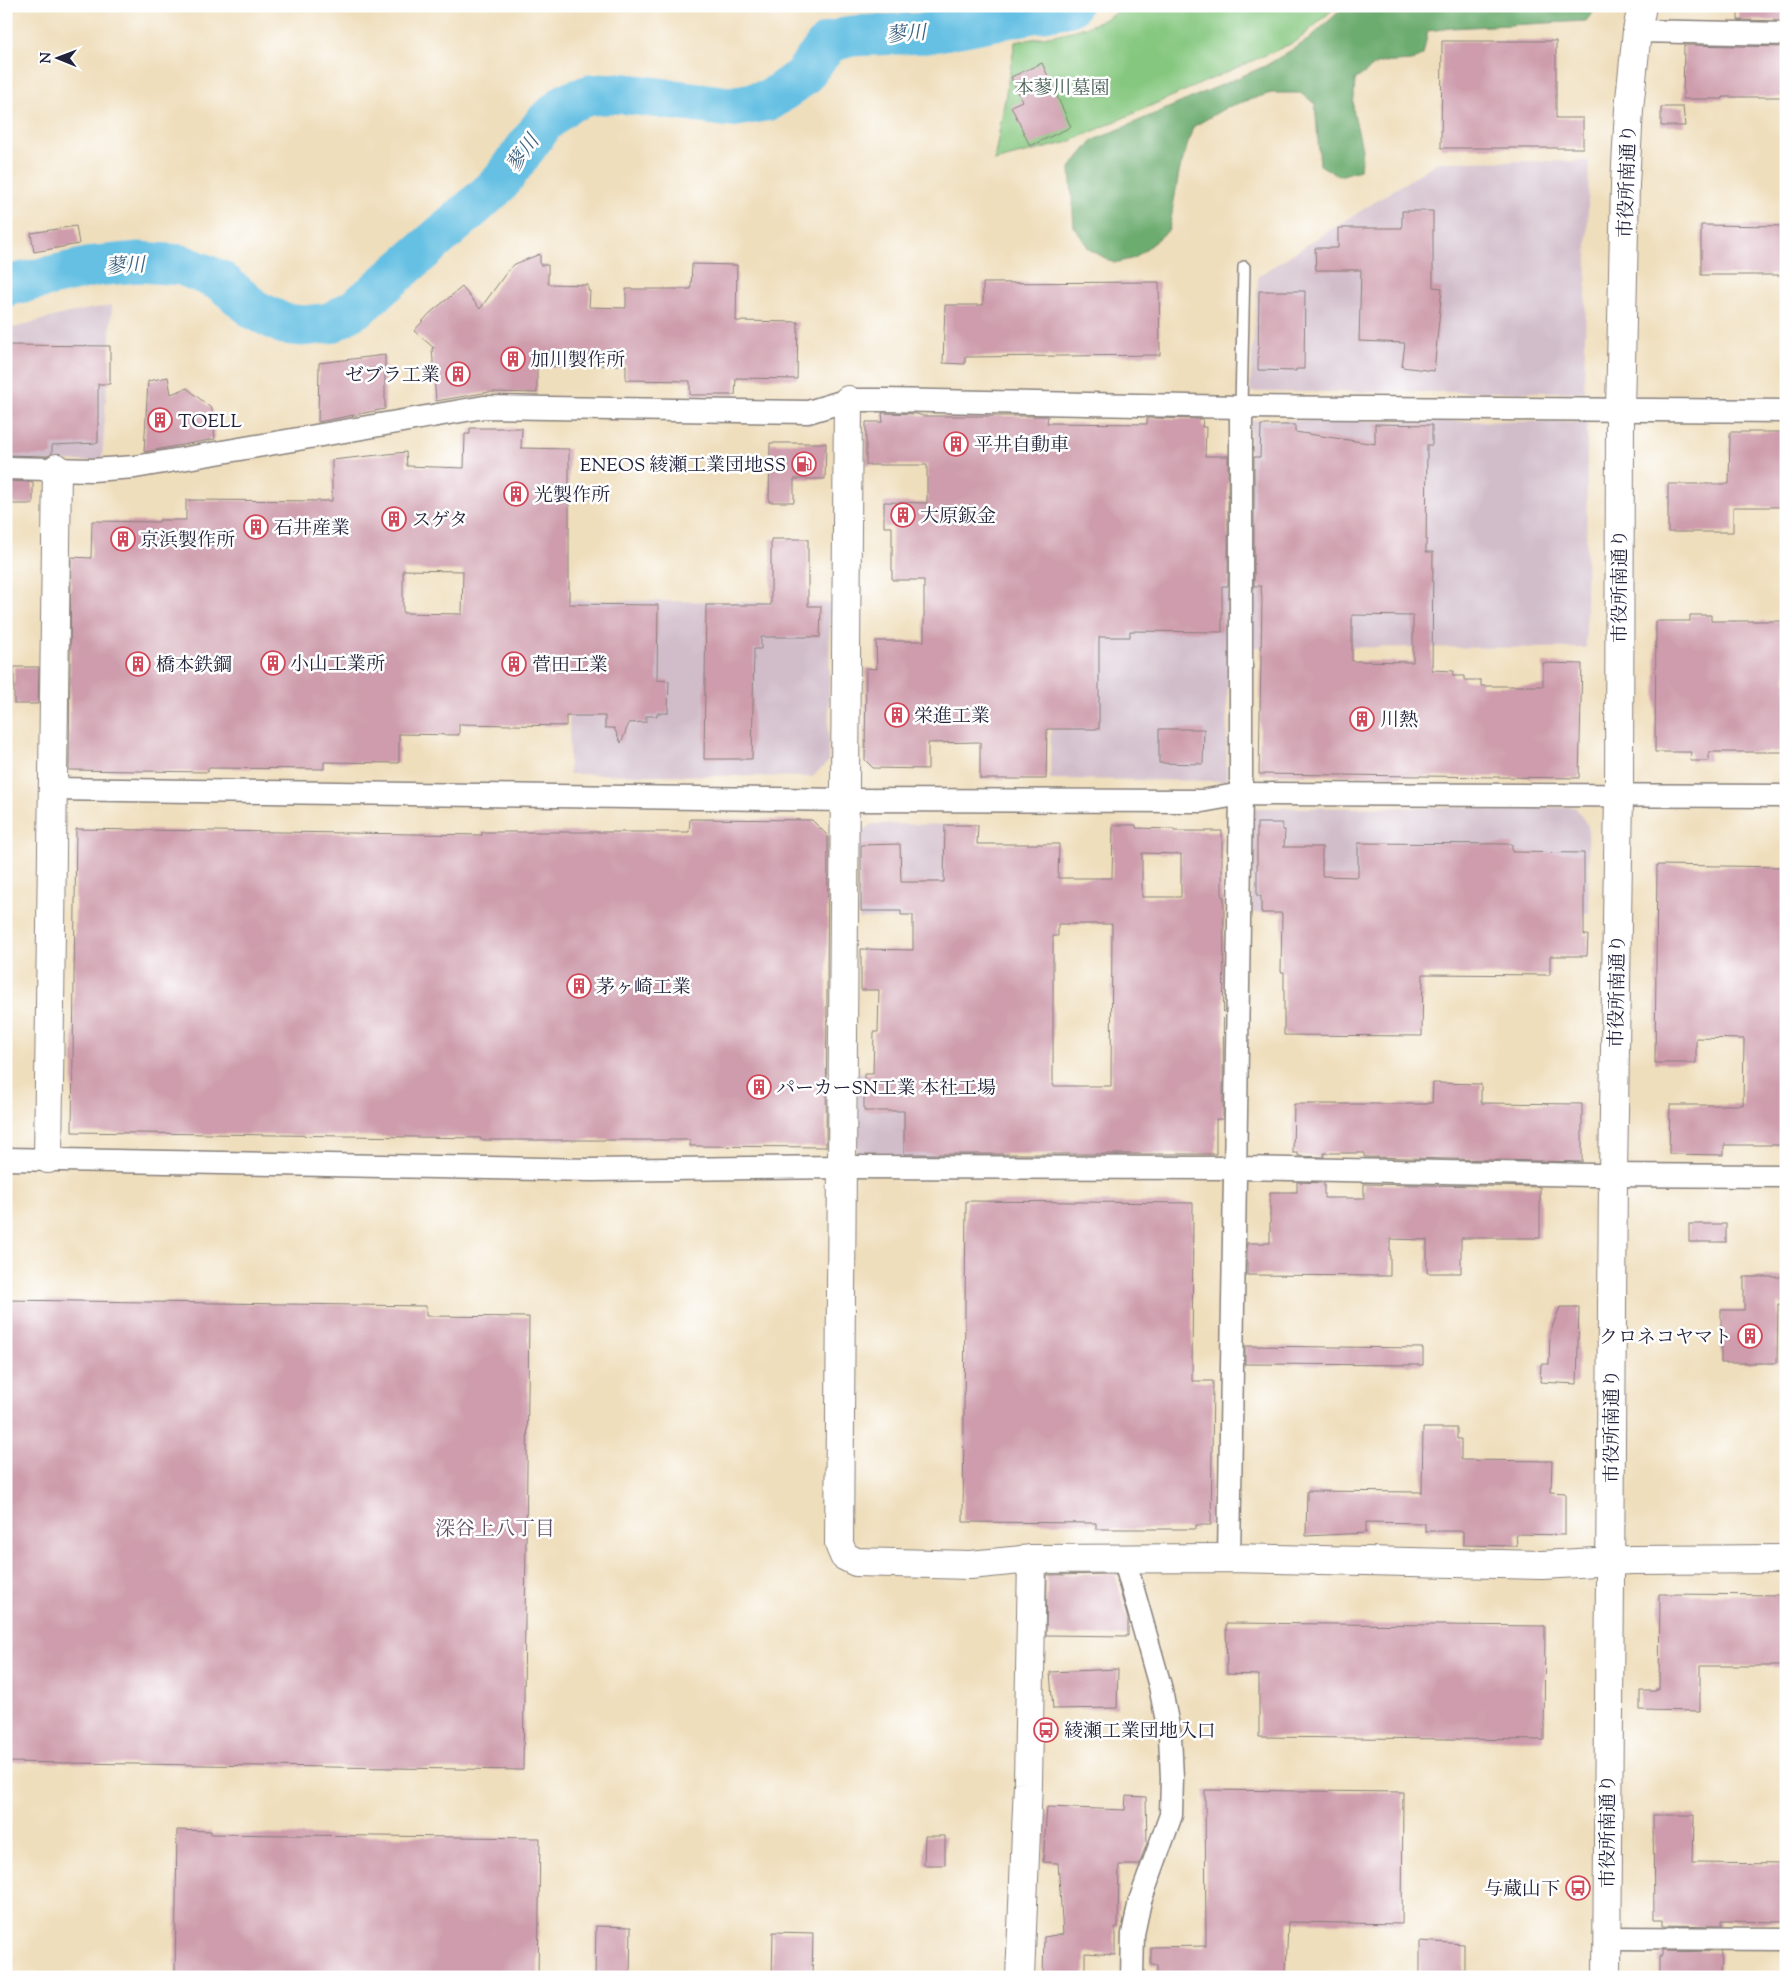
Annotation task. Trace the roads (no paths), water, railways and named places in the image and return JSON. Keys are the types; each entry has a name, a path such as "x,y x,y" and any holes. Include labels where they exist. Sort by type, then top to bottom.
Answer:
{"street":[{"path":"1639,19 1786,34"},
{"name":"市役所南通り","path":"1607,1977 1613,1175 1619,795 1620,410 1625,184 1629,109 1639,19"},
{"path":"6,468 92,470 135,467 484,407 808,412 848,400 1241,407 1786,411"},
{"path":"848,400 839,1544 844,1556 856,1562 970,1565 1032,1559 1124,1558 1229,1558 1542,1565 1632,1560 1786,1559"},
{"path":"1229,1558 1240,794 1241,407"},
{"path":"48,1159 57,468"},
{"path":"53,789 845,800 1202,801 1240,794 1786,796"},
{"path":"6,1158 591,1170 842,1167 1236,1168 1613,1175 1786,1176"},
{"path":"1124,1558 1160,1686 1170,1736 1172,1778 1171,1814 1140,1901 1133,1934 1132,1977"},
{"path":"1020,1977 1028,1783 1032,1559"},
{"path":"1606,1938 1786,1939"}],"lane":[{"path":"1241,407 1244,267"}],"waterway":[{"name":"蓼川","path":"6,286 96,266 139,262 182,265 221,281 255,310 284,324 303,326 330,323 358,307 500,183 544,123 567,103 590,95 620,93 731,107 770,100 802,77 828,43 851,36 927,33 1070,6"}],"place":[{"name":"加川製作所","path":"513,359"},
{"name":"ゼブラ工業","path":"458,374"},
{"name":"TOELL","path":"160,420"},
{"name":"平井自動車","path":"956,444"},
{"name":"ENEOS 綾瀬工業団地SS","path":"804,464"},
{"name":"光製作所","path":"516,494"},
{"name":"大原鈑金","path":"903,515"},
{"name":"スゲタ","path":"394,519"},
{"name":"石井産業","path":"256,527"},
{"name":"京浜製作所","path":"123,539"},
{"name":"小山工業所","path":"273,663"},
{"name":"橋本鉄鋼","path":"138,664"},
{"name":"菅田工業","path":"514,664"},
{"name":"栄進工業","path":"897,715"},
{"name":"川熱","path":"1362,719"},
{"name":"茅ヶ崎工業","path":"579,986"},
{"name":"パーカーSN工業 本社工場","path":"759,1087"},
{"name":"クロネコヤマト","path":"1750,1336"},
{"name":"綾瀬工業団地入口","path":"1046,1730"},
{"name":"与蔵山下","path":"1578,1888"}],"district":[{"name":"深谷上八丁目","path":"495,1528"}],"park label":[{"name":"本蓼川墓園","path":"1062,87"}]}
